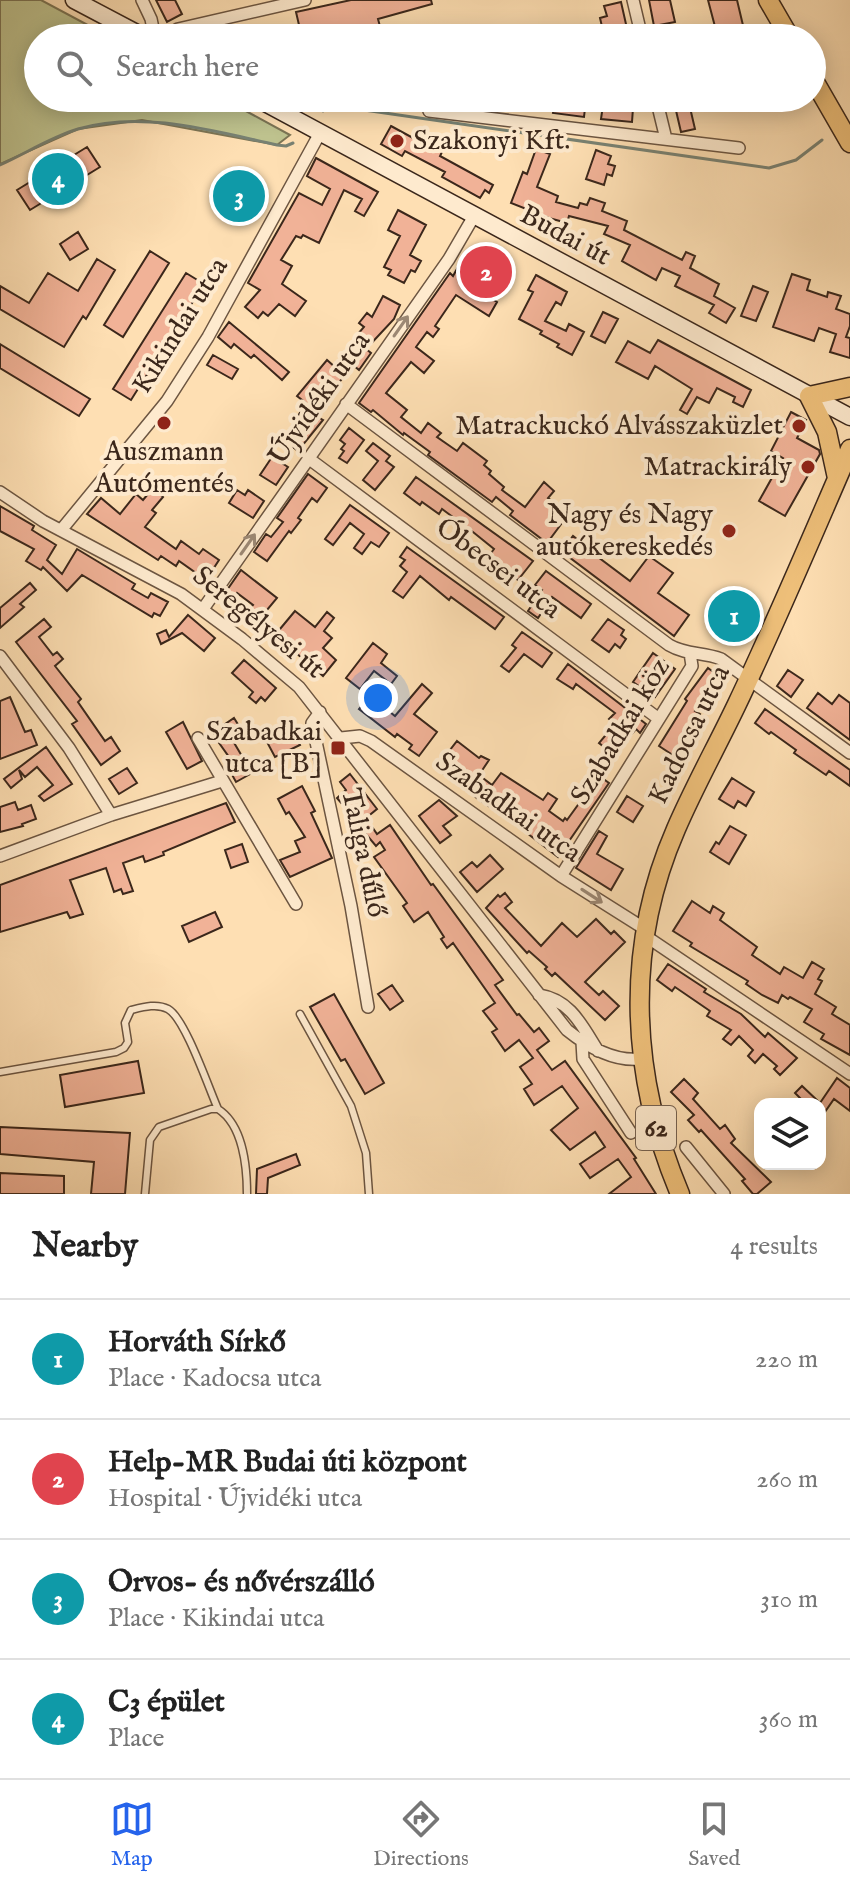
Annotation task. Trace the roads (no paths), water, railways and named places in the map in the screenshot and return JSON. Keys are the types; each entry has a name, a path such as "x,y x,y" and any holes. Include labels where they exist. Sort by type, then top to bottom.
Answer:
{"main road":[{"path":"74,0 119,24"},
{"path":"768,0 782,24"},
{"path":"826,101 850,143"},
{"name":"Budai út","path":"282,112 850,417"},
{"path":"844,475 809,396 850,387"},
{"name":"Kadocsa utca","path":"641,1059 638,990 645,932 649,909 676,829 844,475 850,449"},
{"name":"62","path":"641,1059 659,1139 680,1194"}],"street":[{"path":"142,0 152,24"},
{"path":"200,24 305,0"},
{"path":"633,0 639,24"},
{"path":"437,112 739,148"},
{"path":"659,112 666,139"},
{"name":"Kikindai utca","path":"62,529 167,401 208,337 320,133"},
{"name":"Újvidéki utca","path":"203,609 449,259 474,216"},
{"path":"346,404 669,645 680,652 706,653 721,659 850,753"},
{"name":"Óbecsei utca","path":"308,458 659,719"},
{"name":"Seregélyesi út","path":"0,492 26,511 181,594 273,663 341,738 567,1030 582,1042 613,1057 641,1059"},
{"name":"Szabadkai köz","path":"561,876 692,666 690,653"},
{"path":"0,656 69,748 111,815"},
{"name":"Taliga dűlő","path":"320,712 312,723 351,906 368,1007"},
{"name":"Szabadkai utca","path":"341,738 360,736 371,741 850,1074"},
{"path":"198,738 296,904"},
{"path":"0,856 111,815 222,781"},
{"path":"539,995 552,997 573,1012 599,1051"},
{"name":"Seregélyesi út","path":"582,1042 583,1059 631,1133"},
{"path":"686,1147 724,1194"}],"lane":[{"path":"0,1072 116,1052 128,1042 125,1023 131,1010 157,1006 167,1008 182,1025 218,1109 230,1120 242,1149 247,1194"},
{"path":"300,1014 351,1106 366,1153 369,1194"},
{"path":"145,1194 150,1140 154,1132 159,1127 198,1112 218,1109"}],"waterway":[{"path":"378,112 769,168 796,160 822,140"},
{"path":"0,165 68,132 128,122 178,125 277,145 293,143"}],"place":[{"name":"Szakonyi Kft.","path":"397,141"},
{"name":"C3 épület","path":"58,179"},
{"name":"Orvos- és nővérszálló","path":"239,196"},
{"name":"Help-MR Budai úti központ","path":"486,272"},
{"name":"Auszmann Autómentés","path":"164,423"},
{"name":"Matrackuckó Alvásszaküzlet","path":"799,426"},
{"name":"Matrackirály","path":"808,467"},
{"name":"Nagy és Nagy autókereskedés","path":"729,531"},
{"name":"Horváth Sírkő","path":"734,616"},
{"name":"Szabadkai utca [B]","path":"338,748"}]}
